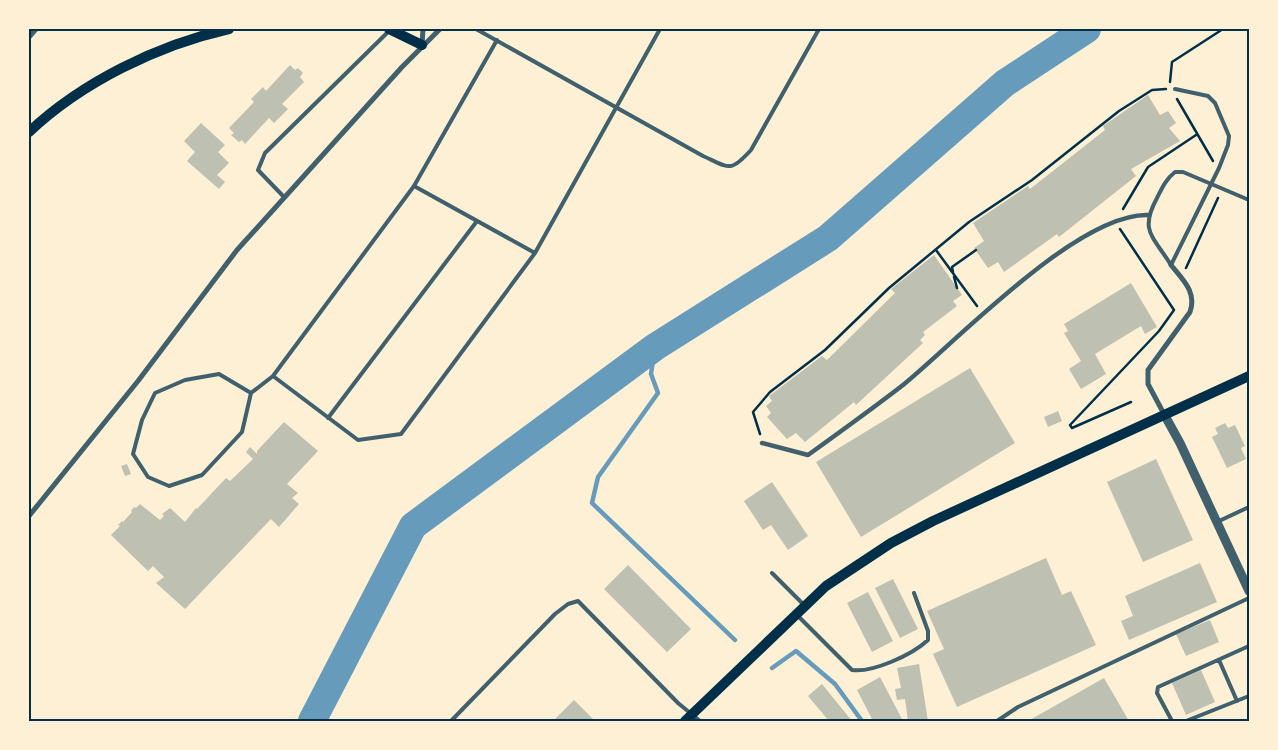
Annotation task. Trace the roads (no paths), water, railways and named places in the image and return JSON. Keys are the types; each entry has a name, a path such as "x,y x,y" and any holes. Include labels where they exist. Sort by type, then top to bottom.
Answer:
{"main road":[{"path":"29,132 49,113 105,78 160,51 229,29"},
{"path":"389,29 422,45"},
{"path":"692,719 826,586 890,543 933,521 1249,376"}],"street":[{"path":"29,36 36,29"},
{"path":"422,45 423,29"},
{"path":"29,516 138,381 237,250 422,45 440,29"},
{"path":"762,443 808,455 903,384 982,313 1072,243 1134,214 1148,214"},
{"path":"1171,265 1191,291 1192,304 1190,312 1148,370 1148,384 1180,443 1249,591"}],"lane":[{"path":"284,197 258,170 265,153 389,29"},
{"path":"476,29 704,156 728,167 737,165 751,150 818,29"},
{"path":"273,376 358,440 402,434 535,253 660,29"},
{"path":"252,393 219,374 186,380 155,393 142,420 133,454 148,477 169,486 202,475 242,432 252,393 273,376 414,186 497,40"},
{"path":"1171,265 1212,183 1228,144 1229,136 1215,103 1208,96 1174,90"},
{"path":"1171,265 1147,224 1148,214 1168,177 1174,172 1183,172 1249,200"},
{"path":"414,186 535,253"},
{"path":"328,418 477,221"},
{"path":"1217,522 1249,507"},
{"path":"772,573 805,606"},
{"path":"796,614 852,670 862,672 907,654 928,640 928,630 914,593"},
{"path":"997,721 1018,707 1249,598"},
{"path":"451,721 554,614 568,604 578,602 692,719"},
{"path":"1172,721 1157,693 1158,687 1249,646"},
{"path":"1219,660 1238,701"},
{"path":"1186,721 1249,696"}],"waterway":[{"path":"312,721 413,526 655,347 828,238 1005,83 1087,29"},
{"path":"655,347 651,374 658,393 598,477 592,503 735,640"},
{"path":"772,668 796,651 835,684 862,721"}]}
